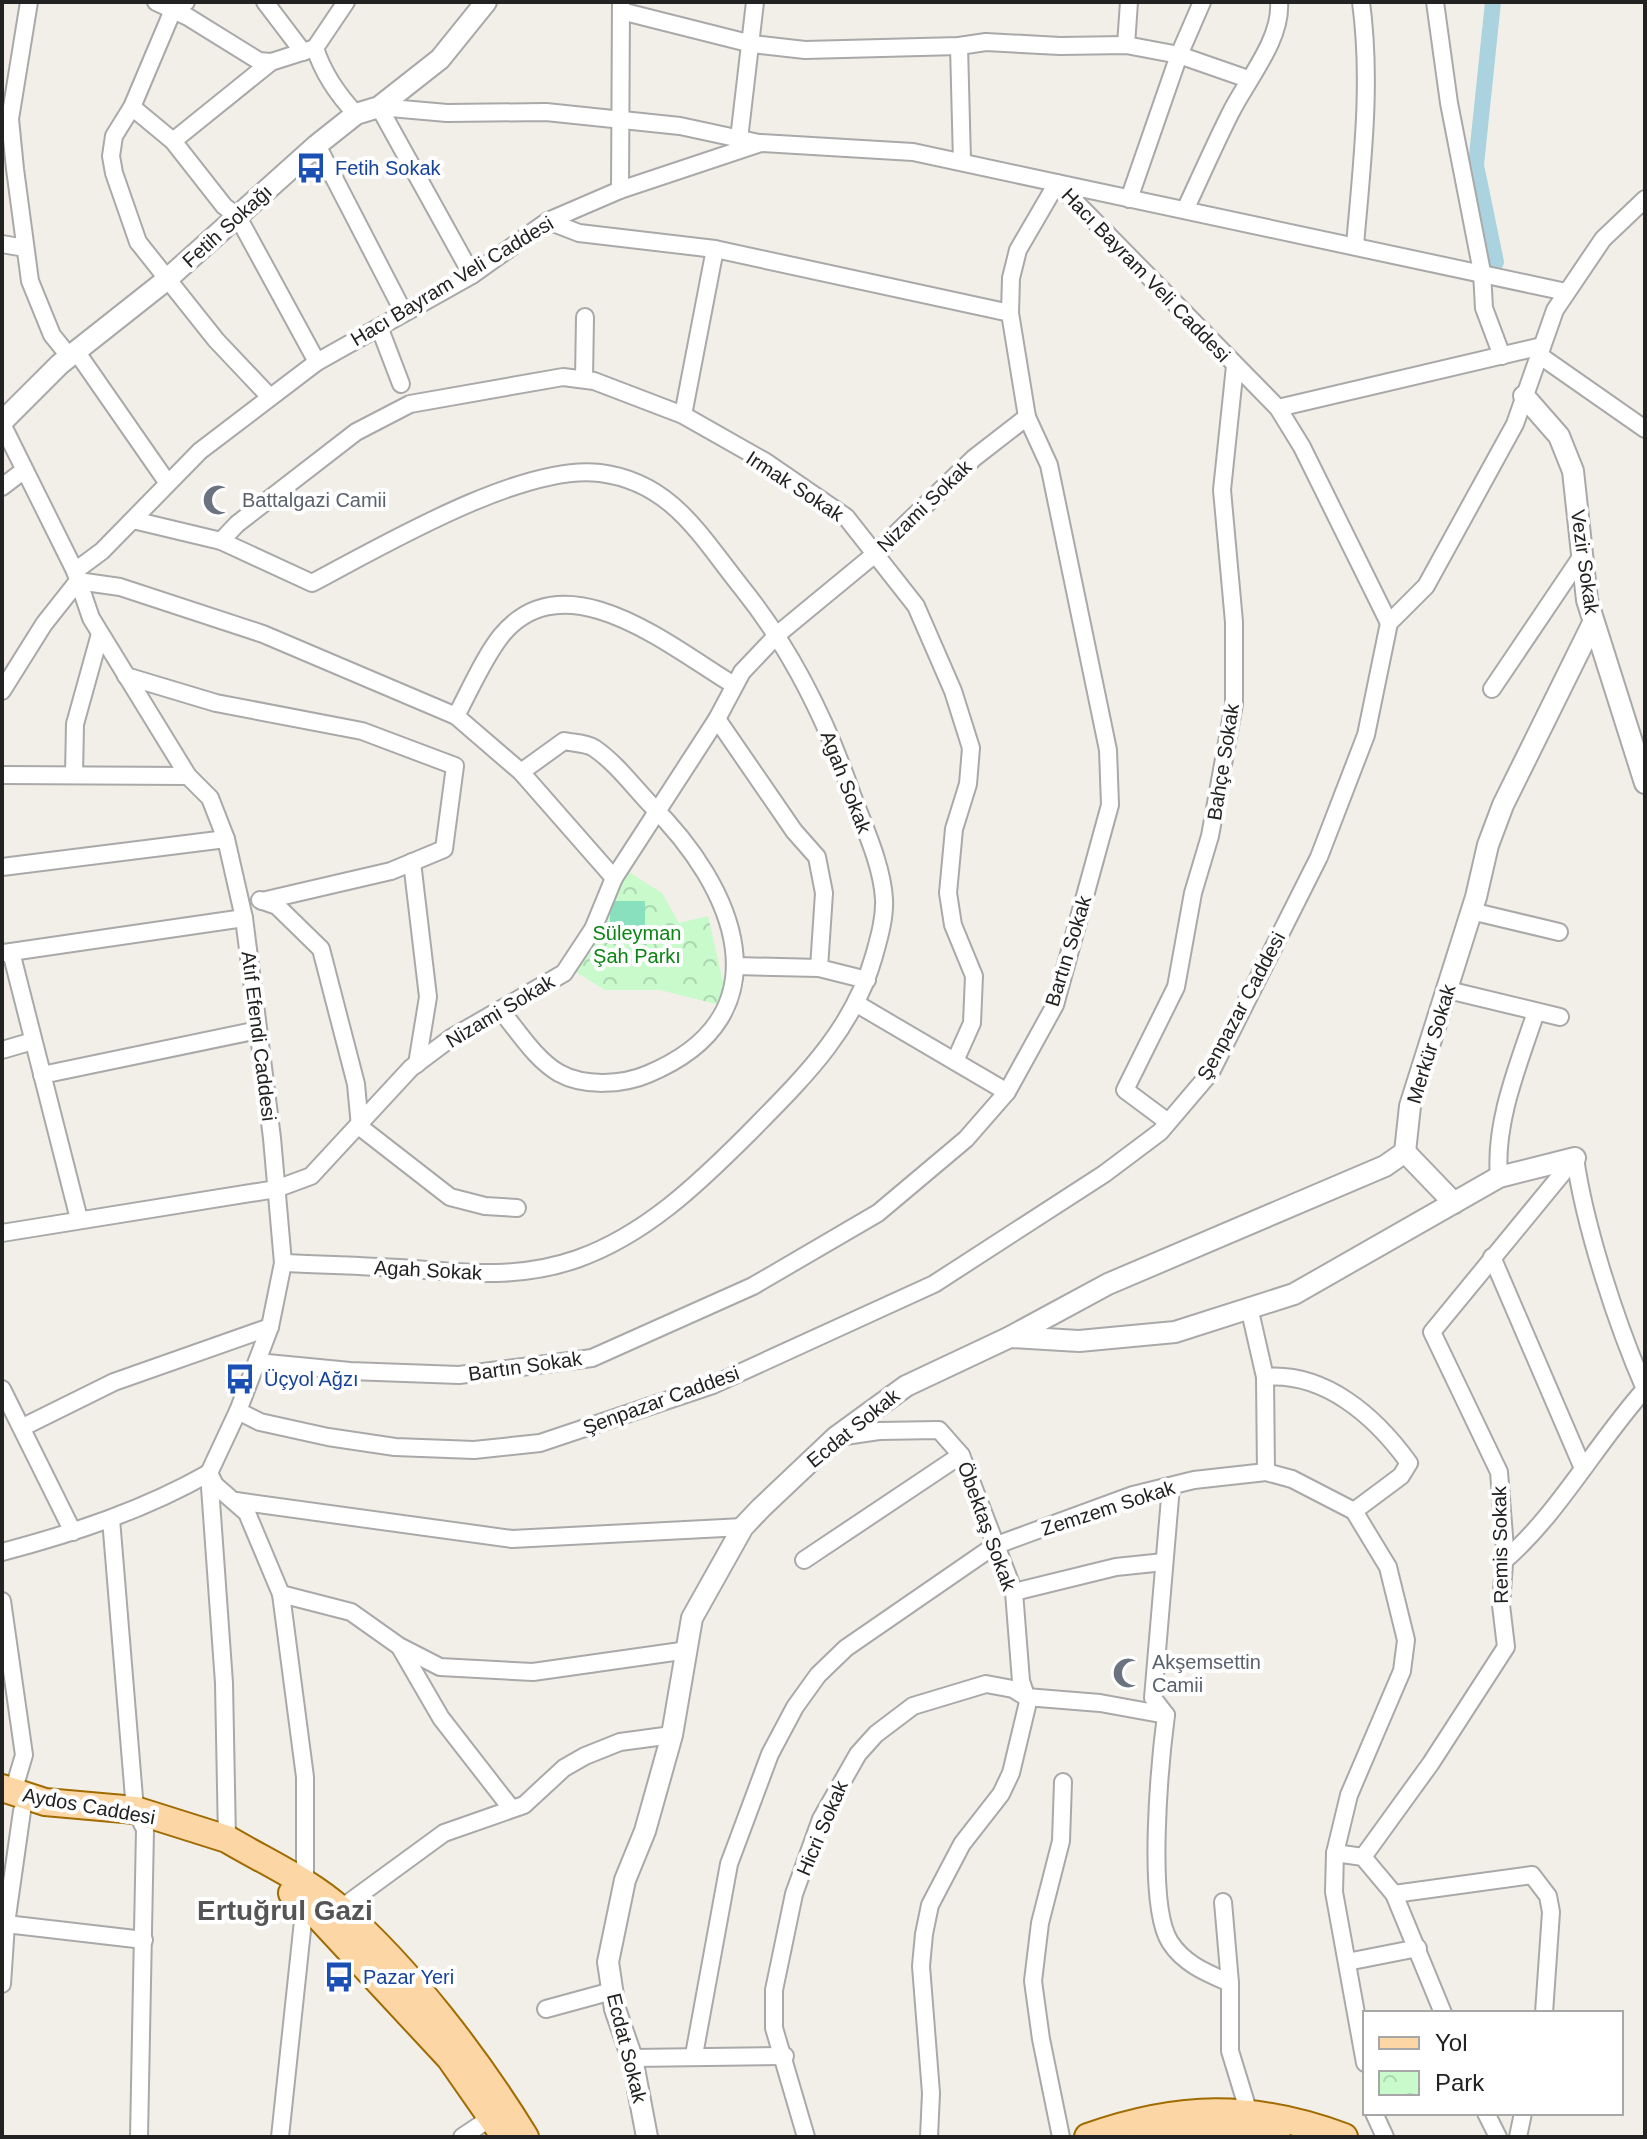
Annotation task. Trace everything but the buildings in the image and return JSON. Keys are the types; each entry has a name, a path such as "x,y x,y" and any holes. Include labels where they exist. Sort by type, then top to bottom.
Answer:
{"main road":[{"name":"Aydos Caddesi","path":"10,1799 140,1820 227,1839 304,1893 450,2058 498,2127"},
{"name":"Aydos Caddesi","path":"140,1820 216,1849 340,1909 409,1982 487,2075 525,2137"},
{"path":"1088,2137 1169,2114 1249,2113 1298,2121 1344,2137"},
{"path":"1144,2137 1210,2130 1277,2137"}],"street":[{"path":"29,2 10,119 25,248 39,310 52,335 73,354 167,482"},
{"path":"156,2 180,6 243,54 271,62"},
{"path":"265,2 309,50 356,114"},
{"path":"173,141 271,62 309,50 346,2"},
{"name":"Fetih Sokağı","path":"2,423 73,354 165,281 317,145 356,114 379,107 440,59 486,2"},
{"path":"739,139 755,2"},
{"path":"1126,45 1129,2"},
{"path":"1129,199 1179,55 1202,2"},
{"path":"1185,210 1274,31 1280,16 1279,2"},
{"path":"1355,245 1366,116 1361,2"},
{"path":"1435,2 1449,103 1482,272 1484,308 1502,356"},
{"path":"180,6 132,107 114,136 111,156 138,242 165,281 269,396"},
{"path":"620,190 621,7 752,44 805,50 959,46 986,42 1060,46 1126,45 1179,55 1248,79"},
{"path":"959,46 962,161"},
{"path":"132,107 173,141 224,206 238,217 317,362"},
{"path":"379,107 447,113 546,112 680,126 761,143"},
{"path":"379,107 472,275"},
{"name":"Hacı Bayram Veli Caddesi","path":"2,691 77,576 167,482 269,396 317,362 472,275 548,221 620,190 761,143 913,152 1057,183 1278,408 1302,447 1389,623"},
{"path":"317,145 404,313"},
{"path":"1057,183 1355,245 1408,261 1482,272 1566,292"},
{"name":"Bartın Sokak","path":"257,1362 350,1371 459,1375 592,1358 753,1286 878,1213 966,1139 1007,1092 1055,1005 1110,805 1108,750 1049,465 1027,417 1010,313 1011,278 1018,250 1057,183"},
{"path":"1389,623 1426,586 1515,424 1555,310 1603,239 1643,205"},
{"path":"548,221 579,233 715,249 1010,313"},
{"path":"2,244 25,248"},
{"path":"683,415 715,249"},
{"path":"584,379 585,317"},
{"path":"380,329 401,384"},
{"path":"1278,408 1540,350 1645,429"},
{"name":"Bahçe Sokak","path":"1168,1122 1125,1090 1176,987 1193,893 1210,836 1234,704 1234,622 1222,490 1235,366"},
{"name":"Irmak Sokak","path":"221,541 237,524 356,432 410,404 532,380 563,377 584,379 683,415 805,487 846,517 916,606 953,691 971,748 968,784 954,829 948,893 953,925 974,976 972,1023 955,1061"},
{"name":"Vezir Sokak","path":"1524,396 1559,436 1573,471 1581,557 1593,623 1645,783"},
{"name":"Nizami Sokak","path":"2,1233 276,1189 311,1176 417,1064 451,1038 564,973 593,929 614,878 717,719 742,672 778,634 875,554 974,458 1027,417"},
{"name":"Atıf Efendi Caddesi","path":"2,423 77,576 91,618 188,776 210,798 226,839 244,918 283,1263 270,1327 238,1411 209,1473"},
{"path":"2,487 23,471"},
{"name":"Agah Sokak","path":"133,520 221,541 312,583 500,490 552,474 601,473 655,490 689,519 778,634 837,751 871,848 884,899 880,932 867,980 857,1004 814,1067 717,1165 634,1235 576,1259 521,1273 471,1275 283,1263"},
{"path":"1492,689 1581,557"},
{"path":"77,576 263,634 456,716 521,772 614,878"},
{"path":"456,716 499,638 512,624 529,614 571,605 592,606 617,614 734,685"},
{"name":"Şenpazar Caddesi","path":"238,1411 260,1422 395,1447 474,1450 540,1443 713,1385 934,1284 1104,1174 1168,1122 1211,1072 1319,857 1366,735 1389,623"},
{"name":"Merkür Sokak","path":"1405,1152 1410,1106 1448,990 1488,845 1503,805 1593,623"},
{"path":"74,775 75,724 100,634"},
{"path":"126,676 216,703 362,731 455,766 444,849 354,881 262,901"},
{"path":"717,719 787,822 817,857 824,893 819,968"},
{"path":"501,1011 540,1059 561,1074 598,1083 641,1077 689,1053 707,1039 725,1015 733,997 736,966 716,893 699,862 658,811 593,747 564,741 521,772"},
{"path":"2,775 188,776"},
{"path":"2,867 226,839"},
{"path":"412,862 428,997 417,1064"},
{"path":"239,895 277,906 321,949 356,1084 360,1127 450,1197 485,1206 517,1208"},
{"path":"1471,911 1559,932"},
{"path":"79,1219 7,953 244,918"},
{"path":"736,966 819,968 867,980"},
{"path":"1448,990 1560,1017"},
{"path":"857,1004 1007,1092"},
{"path":"1499,1177 1500,1139 1536,1012"},
{"path":"42,1075 258,1030"},
{"path":"2,1050 33,1041"},
{"path":"1010,1337 1108,1284 1385,1166 1405,1152 1454,1203"},
{"path":"1504,1561 1530,1538 1582,1466 1645,1389 1630,1354 1580,1192 1575,1158"},
{"name":"Ecdat Sokak","path":"647,2137 632,2058 612,1991 608,1962 625,1880 645,1831 672,1735 692,1618 743,1527 836,1437 906,1386 1010,1337 1079,1341 1175,1332 1294,1294 1499,1177 1575,1158"},
{"name":"Remis Sokak","path":"1363,1857 1431,1763 1506,1647 1501,1605 1504,1561 1499,1472 1432,1332 1575,1158"},
{"path":"1492,1257 1582,1466"},
{"path":"1249,1307 1265,1377 1266,1472"},
{"path":"23,1427 114,1382 270,1327"},
{"path":"1265,1377 1298,1377 1326,1387 1374,1423 1409,1463 1401,1476 1354,1511 1388,1567 1406,1640 1402,1671 1349,1795 1335,1853 1334,1892 1363,2052"},
{"path":"2,1389 73,1532"},
{"name":"Öbektaş Sokak","path":"836,1437 879,1431 939,1430 961,1455 1014,1592 1021,1681 1028,1702 1011,1773 1001,1794 962,1844 930,1905 924,1934 921,1966 931,2093 929,2137"},
{"path":"804,1560 961,1455"},
{"name":"Zemzem Sokak","path":"694,2055 729,1864 770,1754 795,1707 818,1675 846,1648 994,1546 1133,1495 1266,1472 1292,1479 1354,1511"},
{"path":"209,1473 215,1485 236,1501 255,1529 281,1594 305,1777 304,1893 280,2137"},
{"path":"2,1552 73,1532 164,1499 209,1473"},
{"path":"209,1473 224,1683 227,1839"},
{"path":"1171,1486 1153,1698 1166,1715 1156,1787 1162,1916 1168,1939 1183,1959 1230,1983"},
{"path":"236,1501 512,1539 743,1527"},
{"path":"111,1519 140,1820 144,1940 139,2137"},
{"path":"1014,1592 1116,1567 1164,1562"},
{"path":"281,1594 351,1612 399,1646 440,1667 533,1672 688,1650"},
{"path":"2,1601 24,1755 10,1799 2,1984"},
{"path":"399,1646 441,1718 511,1808"},
{"name":"Hicri Sokak","path":"806,2137 785,2056 774,2028 774,1990 794,1894 821,1819 858,1754 893,1719 932,1698 986,1684 1013,1689 1026,1697 1100,1703 1166,1715"},
{"path":"340,1909 444,1833 524,1805 564,1768 585,1756 620,1742 672,1735"},
{"path":"1061,2137 1043,2053 1033,1981 1040,1923 1061,1841 1063,1782"},
{"path":"1335,1853 1363,1857 1394,1894 1442,2011"},
{"path":"1394,1894 1532,1875 1548,1896 1551,1912 1544,2011"},
{"path":"1223,1902 1230,1983 1230,2051 1249,2113"},
{"path":"6,1924 144,1940"},
{"path":"1347,1962 1418,1948"},
{"path":"546,2009 612,1991"},
{"path":"632,2058 785,2056"},
{"path":"1375,2115 1385,2137"},
{"path":"1487,2115 1498,2137"},
{"path":"1518,2137 1523,2115"},
{"path":"462,2137 498,2127"}],"green space":[{"name":"Süleyman Şah Parkı","path":"629,872 662,893 679,923 708,916 724,986 720,1005 660,990 605,990 571,969"},
{"path":"610,901 645,901 645,926 610,926"}],"waterway":[{"path":"1493,2 1476,165 1496,262"}],"place":[{"name":"Fetih Sokak","path":"311,168"},
{"name":"Battalgazi Camii","path":"218,500"},
{"name":"Üçyol Ağzı","path":"240,1379"},
{"name":"Akşemsettin Camii","path":"1128,1673"},
{"name":"Pazar Yeri","path":"339,1977"}],"district":[{"name":"Ertuğrul Gazi","path":"285,1910"}]}
